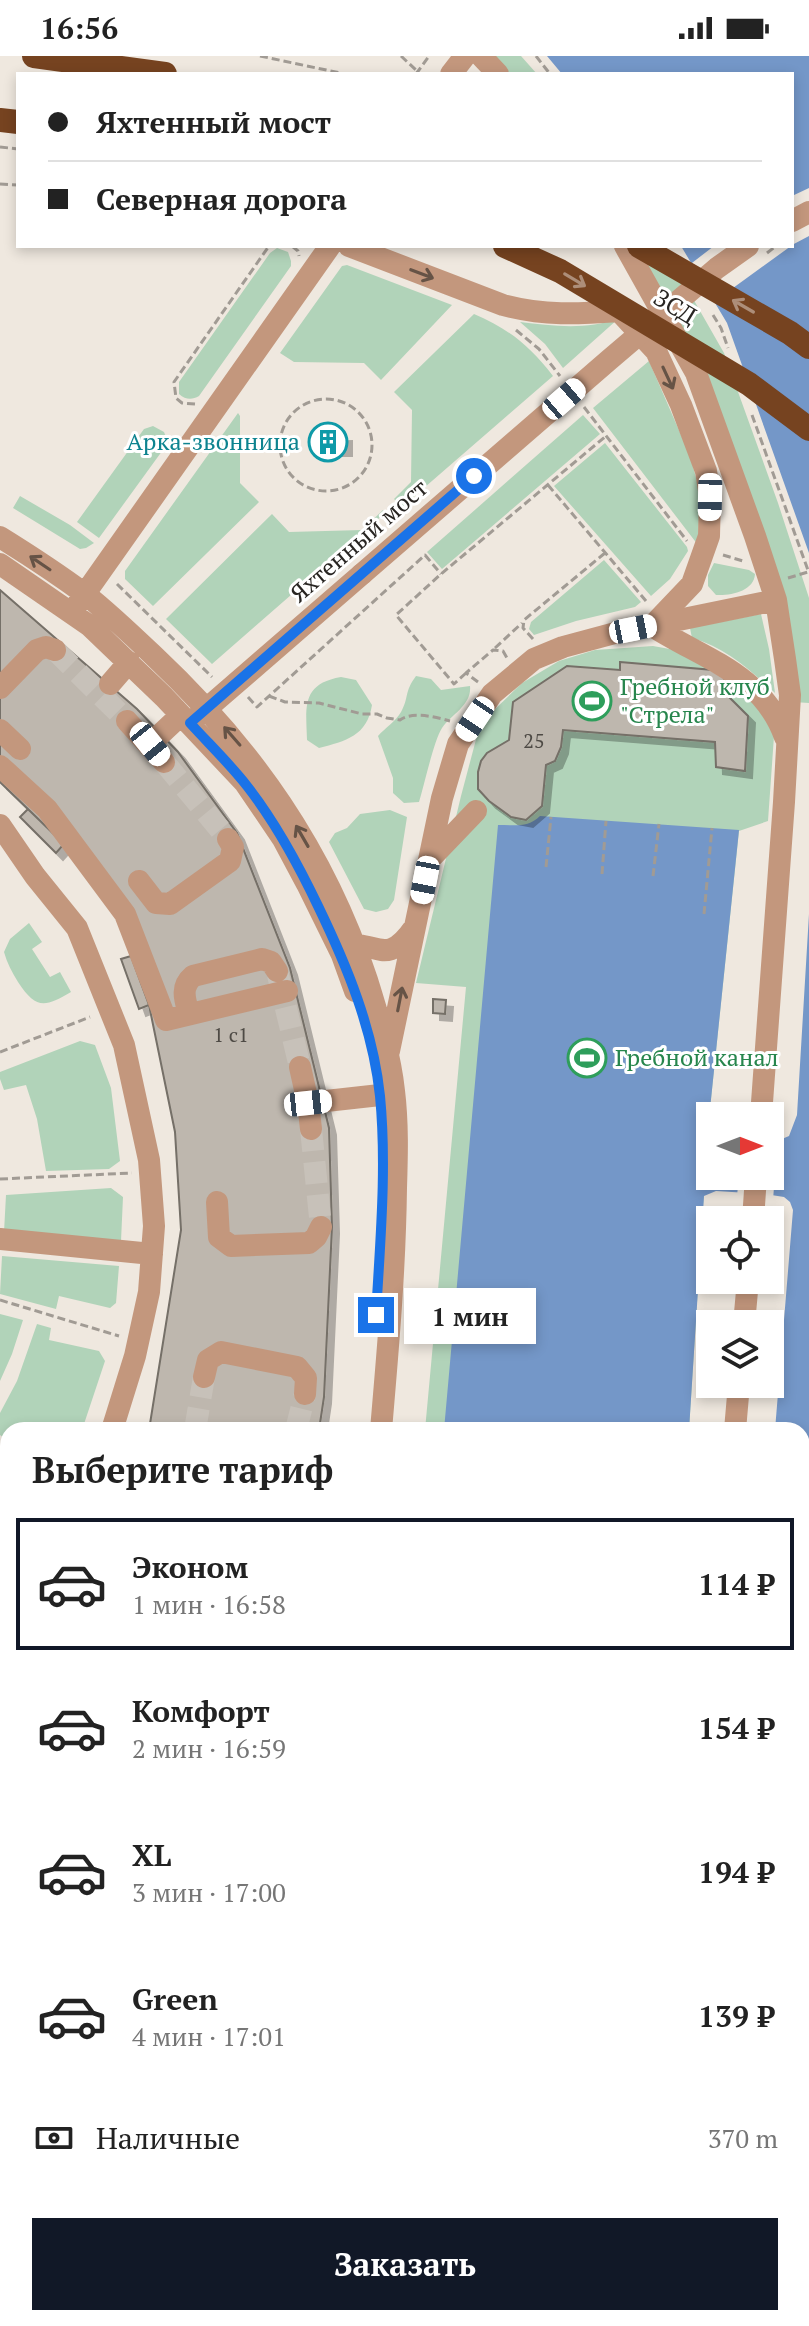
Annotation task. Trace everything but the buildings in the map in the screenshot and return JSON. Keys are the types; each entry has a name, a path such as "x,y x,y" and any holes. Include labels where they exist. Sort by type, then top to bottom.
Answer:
{"highway":[{"path":"34,56 150,72"},
{"name":"ЗСД","path":"509,248 560,271 749,384 809,429"},
{"name":"ЗСД","path":"642,248 809,347"}],"street":[{"path":"453,72 465,56"},
{"path":"481,56 496,72"},
{"path":"78,603 329,248"},
{"path":"354,248 528,312 569,315 619,311 656,351 706,471 710,497 709,536 692,584 652,626"},
{"path":"626,248 696,373 776,600 790,695 762,1102"},
{"name":"Яхтенный мост","path":"127,721 157,753 185,719 207,708 609,360 717,268 745,248"},
{"path":"0,537 78,603 90,626 129,662 245,783 264,809 347,947"},
{"path":"0,564 121,624 207,708 241,747 279,798 323,875 394,1092 396,1233 382,1422"},
{"path":"367,1422 381,1232 382,1059 415,927 442,798 458,744 492,694 534,659 563,647 615,633 776,600"},
{"path":"652,626 721,663 754,689 777,717 787,744"},
{"path":"0,688 37,650 46,647 54,650"},
{"path":"110,684 129,662"},
{"path":"0,730 20,749"},
{"path":"0,766 47,809 125,914 166,1020 187,1005 280,977 271,962 262,959 193,976 186,984 187,1005"},
{"path":"429,860 476,811"},
{"path":"0,825 35,876 77,928 124,1045 149,1160 154,1226 149,1292 114,1422"},
{"path":"139,881 156,903 170,904 230,861 233,852 230,841"},
{"path":"347,947 385,951 397,947 415,927"},
{"path":"300,1067 311,1129"},
{"path":"308,1103 380,1095"},
{"path":"217,1202 219,1237 227,1245 309,1243 321,1228"},
{"path":"0,1239 152,1254"},
{"path":"205,1372 212,1356 221,1352 297,1367 304,1373 306,1389"},
{"path":"736,1422 738,1398"}],"path":[{"path":"260,56 336,72"},
{"path":"401,56 416,72 429,56"},
{"path":"536,56 548,72"},
{"path":"202,400 195,404 182,403 176,398 174,382 268,248"},
{"path":"294,248 298,251 297,265"},
{"path":"557,372 565,383"},
{"path":"322,399 339,401 354,409 365,422 371,438 370,455 364,470 352,482 336,489 318,490 302,484 285,466 280,451 283,428 291,414 305,404 322,399"},
{"path":"582,404 692,547"},
{"path":"466,673 454,684 396,615 606,436"},
{"path":"548,485 648,604 656,597"},
{"path":"493,650 605,553"},
{"path":"247,696 257,707 425,555 441,574"},
{"path":"117,577 117,585 215,681"},
{"path":"524,620 523,628 537,640"},
{"path":"269,696 285,702 319,703 400,720 406,716 431,717 458,723"},
{"path":"546,867 551,817"},
{"path":"602,874 606,821"},
{"path":"653,876 659,824"},
{"path":"704,914 712,828"},
{"path":"0,1052 78,1021"},
{"path":"0,1179 114,1174"},
{"path":"0,1300 138,1342"}],"green space":[{"path":"487,56 521,56 535,72 502,72"},
{"path":"277,248 288,252 291,266 199,396 189,399 182,396 179,394 179,382 270,253"},
{"path":"633,248 664,248 724,353 809,598 809,703 793,702 776,587"},
{"path":"347,265 452,305 381,380 364,363 294,362 280,353 342,266"},
{"path":"474,314 518,339 553,376 402,507 394,499 411,482 412,410 394,392"},
{"path":"618,319 563,368 545,344 520,322 581,326"},
{"path":"649,361 691,458 700,494 698,545 593,408"},
{"path":"238,413 240,483 259,502 153,606 125,579 125,571"},
{"path":"583,415 600,434 442,569 427,552"},
{"path":"153,426 164,432 165,447 99,538 77,522 144,429"},
{"path":"605,443 687,547 688,551 670,579 651,596 554,486"},
{"path":"20,496 94,543 80,549 13,508"},
{"path":"383,510 385,513 212,664 166,619 272,514 289,532 362,530"},
{"path":"604,560 641,602 635,607 534,635 529,629 531,622"},
{"path":"714,563 749,570 755,574 754,580 741,591 716,595 708,586 708,575"},
{"path":"761,614 775,693 726,653 692,638 690,628"},
{"name":"Гребной канал","path":"653,646 692,653 721,666 764,716 774,736 768,821 739,831 711,1102 696,1102 696,1190 704,1190 703,1206 696,1206 698,1294 690,1422 426,1422 466,987 416,983 478,732 490,714 522,683 559,661 595,650"},
{"path":"416,676 431,679 441,690 470,686 470,693 465,704 439,734 419,802 404,803 393,793 393,778 378,736 401,712"},
{"path":"341,677 356,680 372,705 369,715 354,736 319,748 307,740 309,699 319,685"},
{"path":"390,810 407,817 394,900 388,909 376,912 364,909 329,842 335,833 347,828 360,814"},
{"path":"29,923 42,942 32,949 50,977 60,972 71,992 47,1003 36,1001 24,991 4,952 10,939"},
{"path":"80,1041 95,1045 111,1088 120,1161 109,1169 46,1171 37,1119 26,1085 4,1090 0,1072"},
{"path":"111,1188 123,1197 121,1241 4,1232 6,1195"},
{"path":"2,1256 119,1266 116,1303 110,1308 59,1296 56,1309 0,1294"},
{"path":"0,1314 23,1320 0,1381"},
{"path":"37,1324 51,1328 49,1340 99,1351 105,1361 85,1422 0,1422 0,1413 17,1381"}],"water":[{"path":"547,56 809,56 809,553 727,323 682,248 794,248 794,72 560,72"},
{"name":"Гребной канал","path":"540,816 739,830 711,1102 696,1102 696,1190 784,1190 784,1138 789,1136 797,1115 809,914 809,1422 776,1422 778,1398 784,1398 784,1320 793,1210 790,1202 784,1197 765,1194 716,1191 704,1196 703,1206 696,1206 698,1294 690,1422 445,1422 498,825 526,824"}],"pier":[{"path":"809,188 809,236 794,244 794,195"},
{"path":"711,248 788,248 711,304 688,266"},
{"path":"738,1190 774,1190 773,1200 737,1196"}],"tunnel":[{"path":"55,650 127,721"},
{"path":"164,762 228,839"},
{"path":"278,975 300,1067"},
{"path":"311,1129 321,1227"},
{"path":"196,1422 204,1377"},
{"path":"298,1422 305,1394"}],"place":[{"name":"Арка-звонница","path":"328,442"},
{"name":"Гребной клуб \"Стрела\"","path":"592,701"},
{"name":"Гребной канал","path":"587,1058"}],"route":[{"path":"376,1315 381,1232 380,1095 374,1055 359,1004 342,955 283,839 245,783 190,723 474,476"}]}
